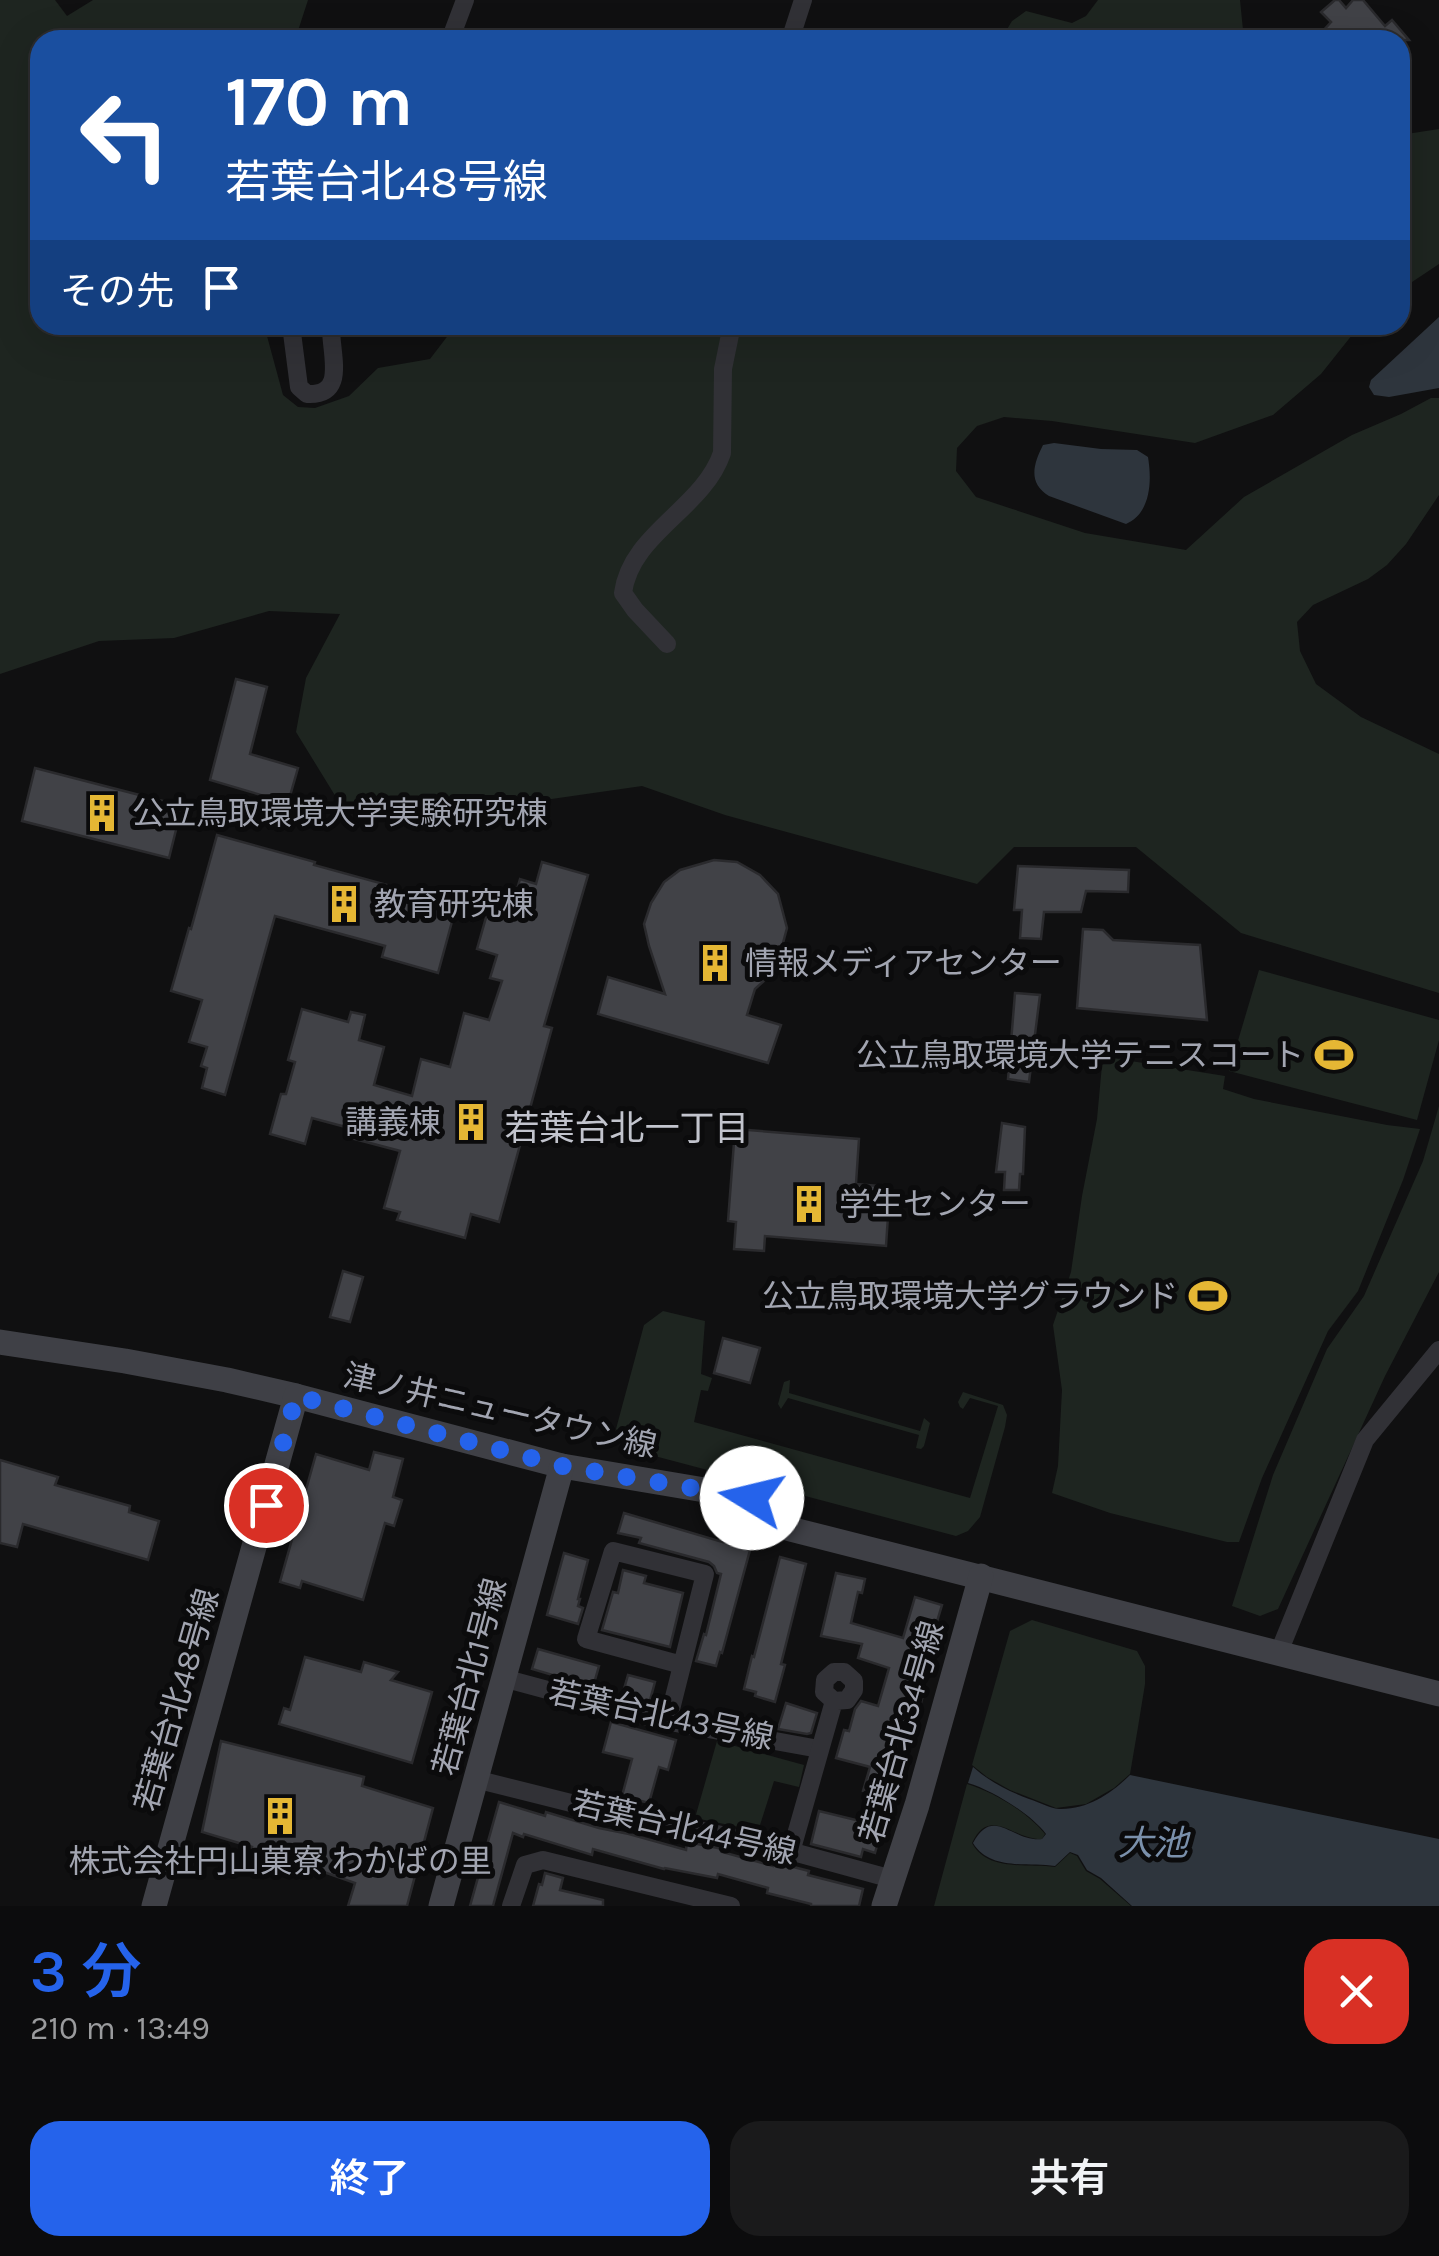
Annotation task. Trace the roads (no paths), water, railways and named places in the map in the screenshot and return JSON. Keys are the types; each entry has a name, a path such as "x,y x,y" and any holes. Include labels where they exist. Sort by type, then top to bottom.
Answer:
{"street":[{"path":"454,30 464,0"},
{"path":"793,30 803,0"},
{"path":"293,335 300,387 306,394 319,395 328,392 334,381 332,335"},
{"path":"668,644 623,593 625,577 657,533 693,499 718,465 723,436 723,369 730,335"},
{"name":"津ノ井ニュータウン線","path":"0,1342 125,1361 296,1396 562,1466 752,1498 790,1528 1439,1694"},
{"path":"1279,1652 1365,1440 1439,1350"},
{"name":"若葉台北48号線","path":"154,1906 296,1396"},
{"name":"若葉台北1号線","path":"441,1906 562,1466"},
{"path":"668,1721 682,1666 705,1574 613,1551 586,1640 682,1666"},
{"name":"若葉台北34号線","path":"884,1906 917,1804 980,1576"},
{"name":"若葉台北43号線","path":"503,1678 668,1721 819,1749"},
{"name":"若葉台北43号線","path":"792,1852 834,1702"},
{"name":"若葉台北44号線","path":"476,1779 892,1879"},
{"path":"511,1906 525,1865 544,1860 722,1905"}],"water":[{"path":"1439,317 1439,388 1389,397 1374,395 1369,387 1371,380"},
{"path":"1043,445 1137,450 1148,457 1149,486 1141,512 1126,524 1042,491 1035,479 1035,466"},
{"name":"大池","path":"973,1767 1007,1789 1059,1809 1079,1807 1098,1799 1130,1775 1439,1839 1439,1906 1132,1906 1070,1852 1055,1866 999,1862 980,1852 973,1843 988,1827 1031,1838 1042,1839 1046,1834 1010,1804 968,1783"}],"place":[{"name":"公立鳥取環境大学実験研究棟","path":"102,813"},
{"name":"教育研究棟","path":"344,904"},
{"name":"情報メディアセンター","path":"715,963"},
{"name":"公立鳥取環境大学テニスコート","path":"1334,1055"},
{"name":"講義棟","path":"471,1122"},
{"name":"学生センター","path":"809,1204"},
{"name":"公立鳥取環境大学グラウンド","path":"1208,1296"},
{"name":"株式会社円山菓寮 わかばの里","path":"280,1816"}],"district":[{"name":"若葉台北一丁目","path":"627,1128"}]}
